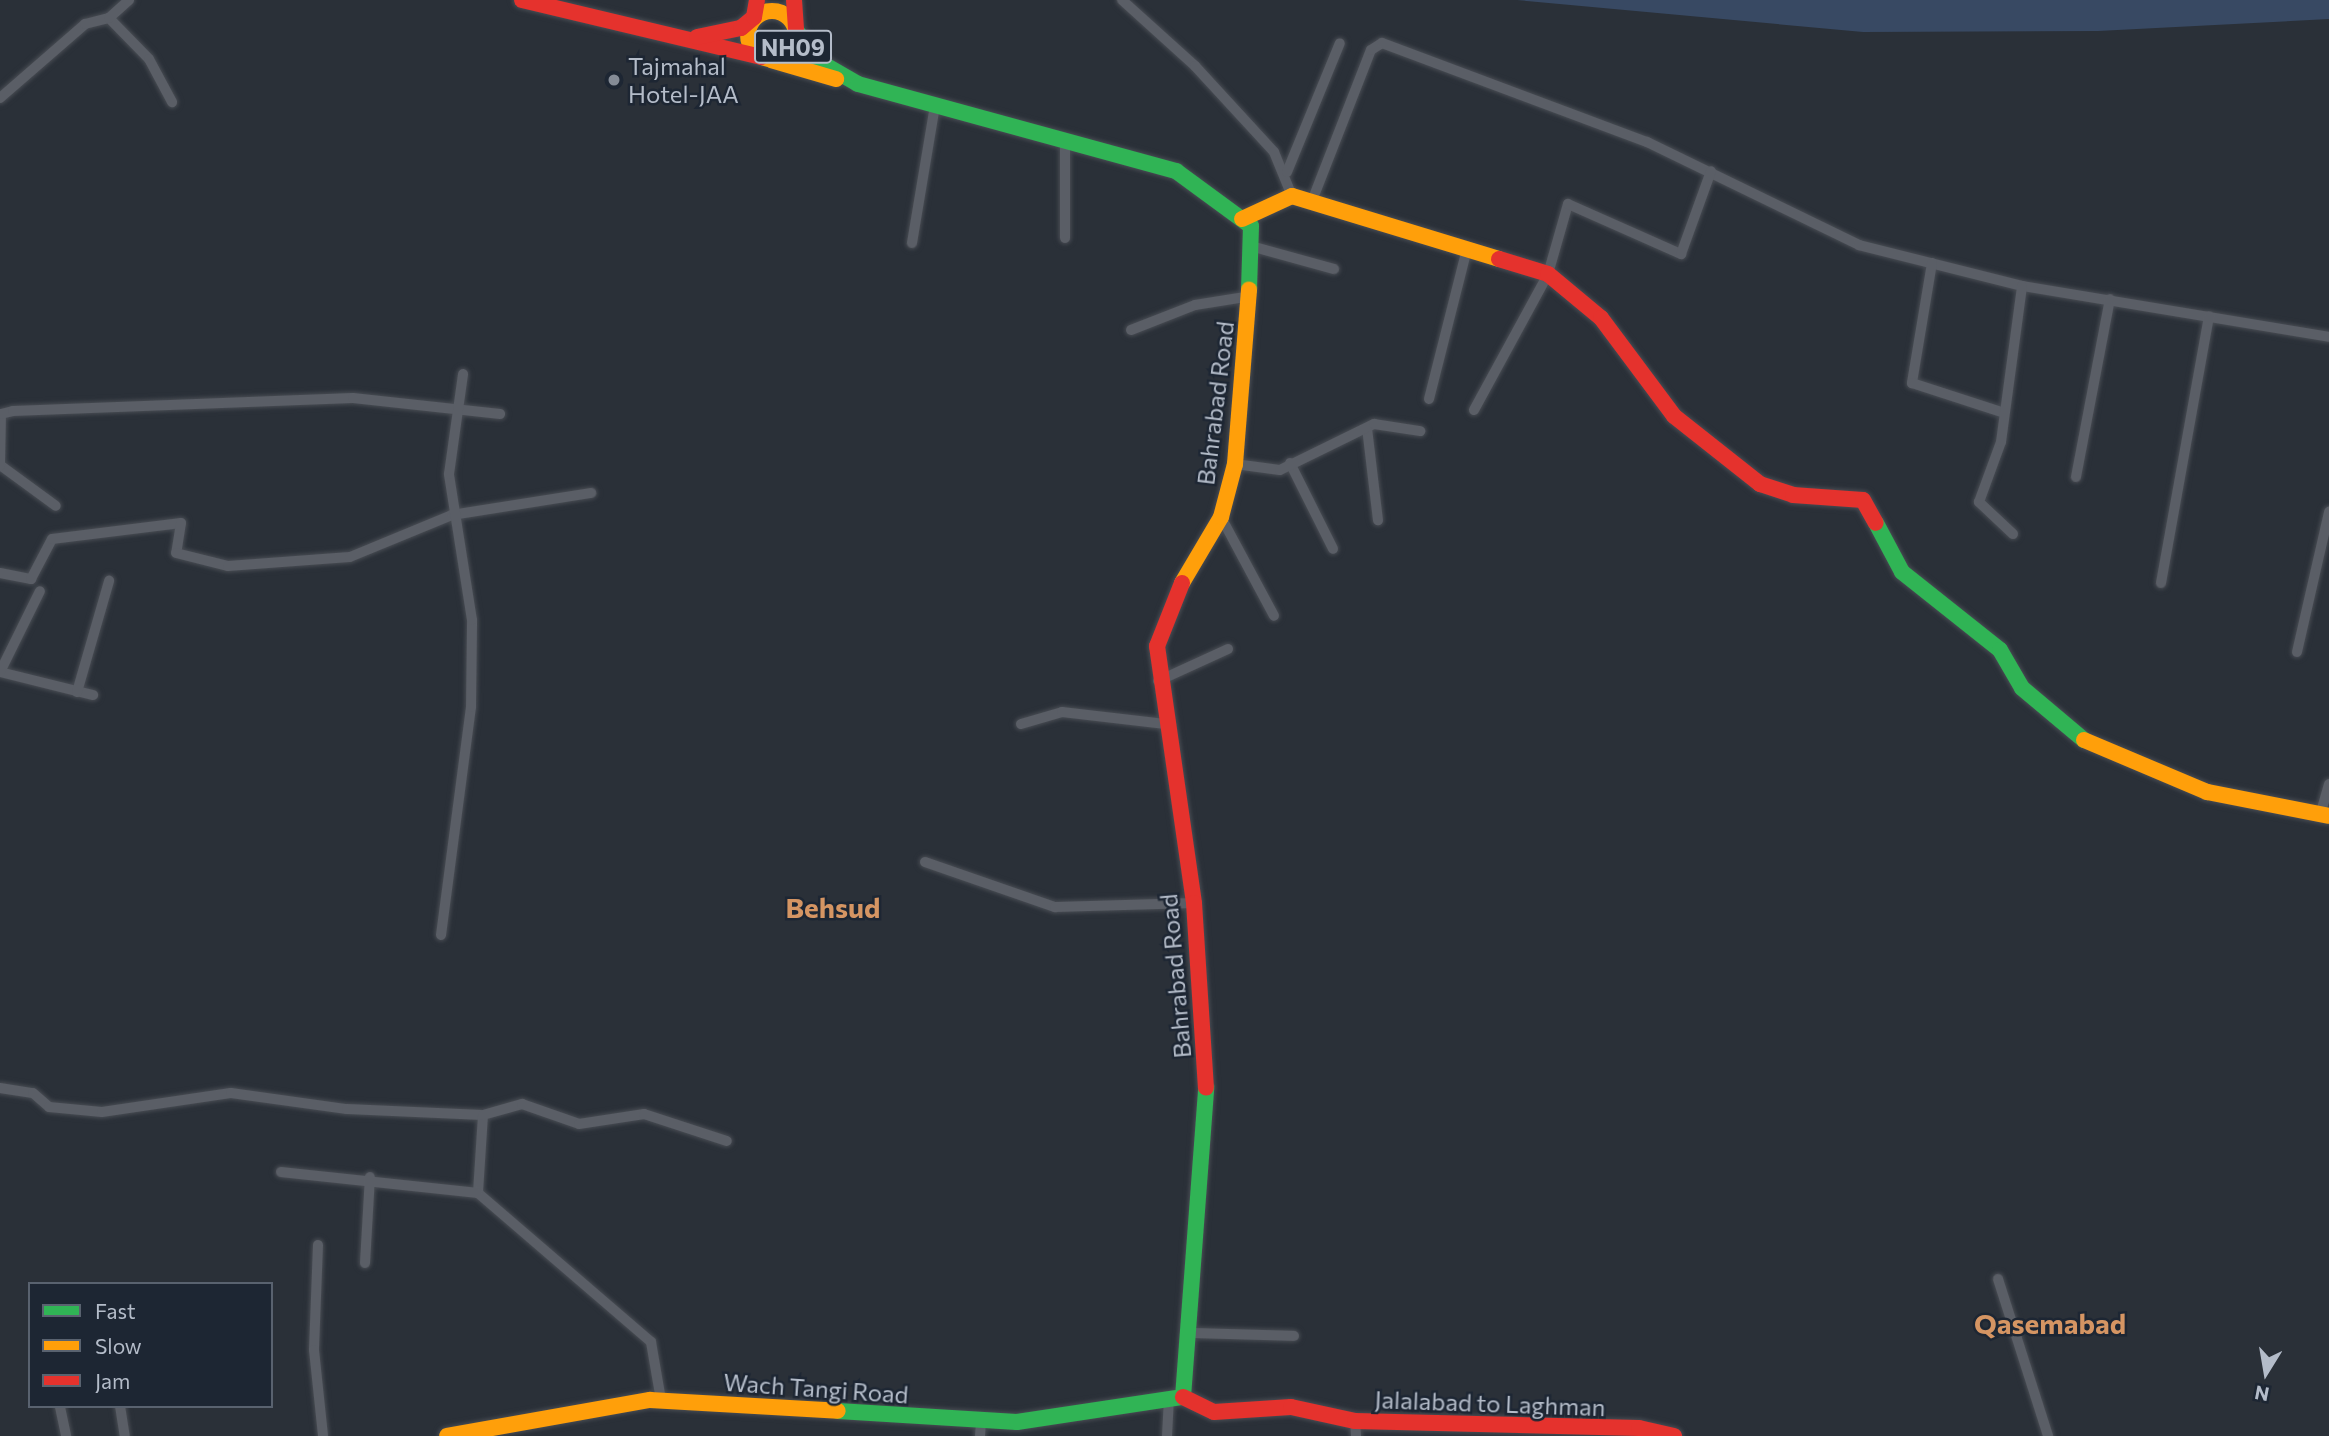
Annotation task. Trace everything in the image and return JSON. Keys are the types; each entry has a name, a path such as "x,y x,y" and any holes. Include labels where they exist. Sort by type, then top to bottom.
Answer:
{"main road":[{"name":"NH09","path":"522,0 766,58 791,51 796,30 794,0"},
{"name":"NH09","path":"757,0 748,39 766,58"},
{"name":"NH09","path":"686,39 722,34 754,17 782,13 796,30"},
{"path":"796,30 818,61 858,84"},
{"path":"766,58 1176,172 1242,219 1292,196 1548,274 1601,318 1674,416 1760,484 1793,495 1863,500 1902,572 2000,650 2022,688 2078,738 2207,792 2325,814"},
{"name":"Bahrabad Road","path":"1176,1398 1189,1334 1207,1100 1194,903 1158,681 1157,646 1172,599 1222,517 1235,464 1254,247 1242,219"},
{"name":"Wach Tangi Road","path":"458,1435 559,1412 661,1400 981,1428 1176,1398"},
{"name":"Jalalabad to Laghman","path":"1176,1398 1214,1412 1291,1407 1356,1429 1636,1432 1674,1436"}],"street":[{"path":"0,98 85,24 109,18 130,0"},
{"path":"1122,0 1195,66 1287,172 1292,196"},
{"path":"109,18 149,59 172,102"},
{"path":"1287,172 1340,43"},
{"path":"1312,201 1371,50 1382,43 1711,172 1859,245 2022,286 2329,337"},
{"path":"912,243 935,105"},
{"path":"1065,141 1065,238"},
{"path":"1474,410 1548,274 1572,203 1681,254 1711,172"},
{"path":"1254,247 1334,268"},
{"path":"1429,399 1467,249"},
{"path":"1932,264 1912,383 2001,412"},
{"path":"2013,534 1979,502 2001,442 2001,412 2022,286"},
{"path":"1131,330 1195,305 1251,296"},
{"path":"2076,477 2110,299"},
{"path":"2161,583 2209,316"},
{"path":"441,935 471,707 472,620 452,515 456,409 463,374"},
{"path":"57,506 0,465 1,414 353,398 500,414"},
{"path":"1235,464 1270,472 1367,428 1385,423 1420,431"},
{"path":"1367,428 1378,520"},
{"path":"1290,463 1333,549"},
{"path":"0,573 32,579 52,540 180,523 176,553 228,566 350,557 452,515 591,493"},
{"path":"2297,652 2329,512"},
{"path":"1222,517 1274,615"},
{"path":"77,692 109,581"},
{"path":"40,591 0,672 93,695"},
{"path":"1158,681 1228,649"},
{"path":"1021,724 1062,712 1166,724"},
{"path":"2325,814 2329,784"},
{"path":"925,862 1055,907 1194,903"},
{"path":"0,1088 33,1093 49,1107 103,1112 231,1093 347,1109 484,1115 522,1104 579,1124 644,1114 727,1141"},
{"path":"478,1193 484,1115"},
{"path":"281,1172 370,1177 478,1193 505,1222 652,1342 661,1400"},
{"path":"365,1263 370,1177"},
{"path":"318,1245 314,1350 323,1436"},
{"path":"1998,1279 2048,1436"},
{"path":"1189,1334 1294,1336"},
{"path":"1167,1436 1176,1398"},
{"path":"60,1408 66,1436"},
{"path":"120,1408 125,1436"}],"water":[{"path":"1517,0 2329,0 2329,19 2098,31 1863,32"}],"traffic: fast":[{"path":"796,30 818,61 858,84 1176,171 1251,226 1249,290"},
{"path":"1876,523 1902,572 2000,650 2022,688 2084,740"},
{"path":"1183,1397 1206,1088"},
{"path":"838,1411 1017,1422 1183,1397"}],"traffic: slow":[{"path":"772,11 789,18 796,35 789,52 772,59 755,52 748,35 755,18 772,11"},
{"path":"771,60 836,79"},
{"path":"1242,219 1292,196 1499,259"},
{"path":"1182,583 1221,517 1235,464 1249,290"},
{"path":"2084,740 2207,792 2329,816"},
{"path":"447,1436 650,1400 838,1411"}],"traffic: jam":[{"path":"522,0 761,57"},
{"path":"697,37 741,28 754,17 757,0"},
{"path":"794,0 796,30"},
{"path":"1499,259 1548,274 1601,318 1674,416 1760,484 1793,495 1863,500 1876,523"},
{"path":"1182,583 1157,646 1194,903 1206,1088"},
{"path":"1183,1397 1214,1412 1291,1407 1355,1421 1639,1428 1674,1436"}],"place":[{"name":"Tajmahal Hotel-JAA","path":"614,80"}],"district":[{"name":"Behsud","path":"833,907"},
{"name":"Qasemabad","path":"2050,1323"}]}
